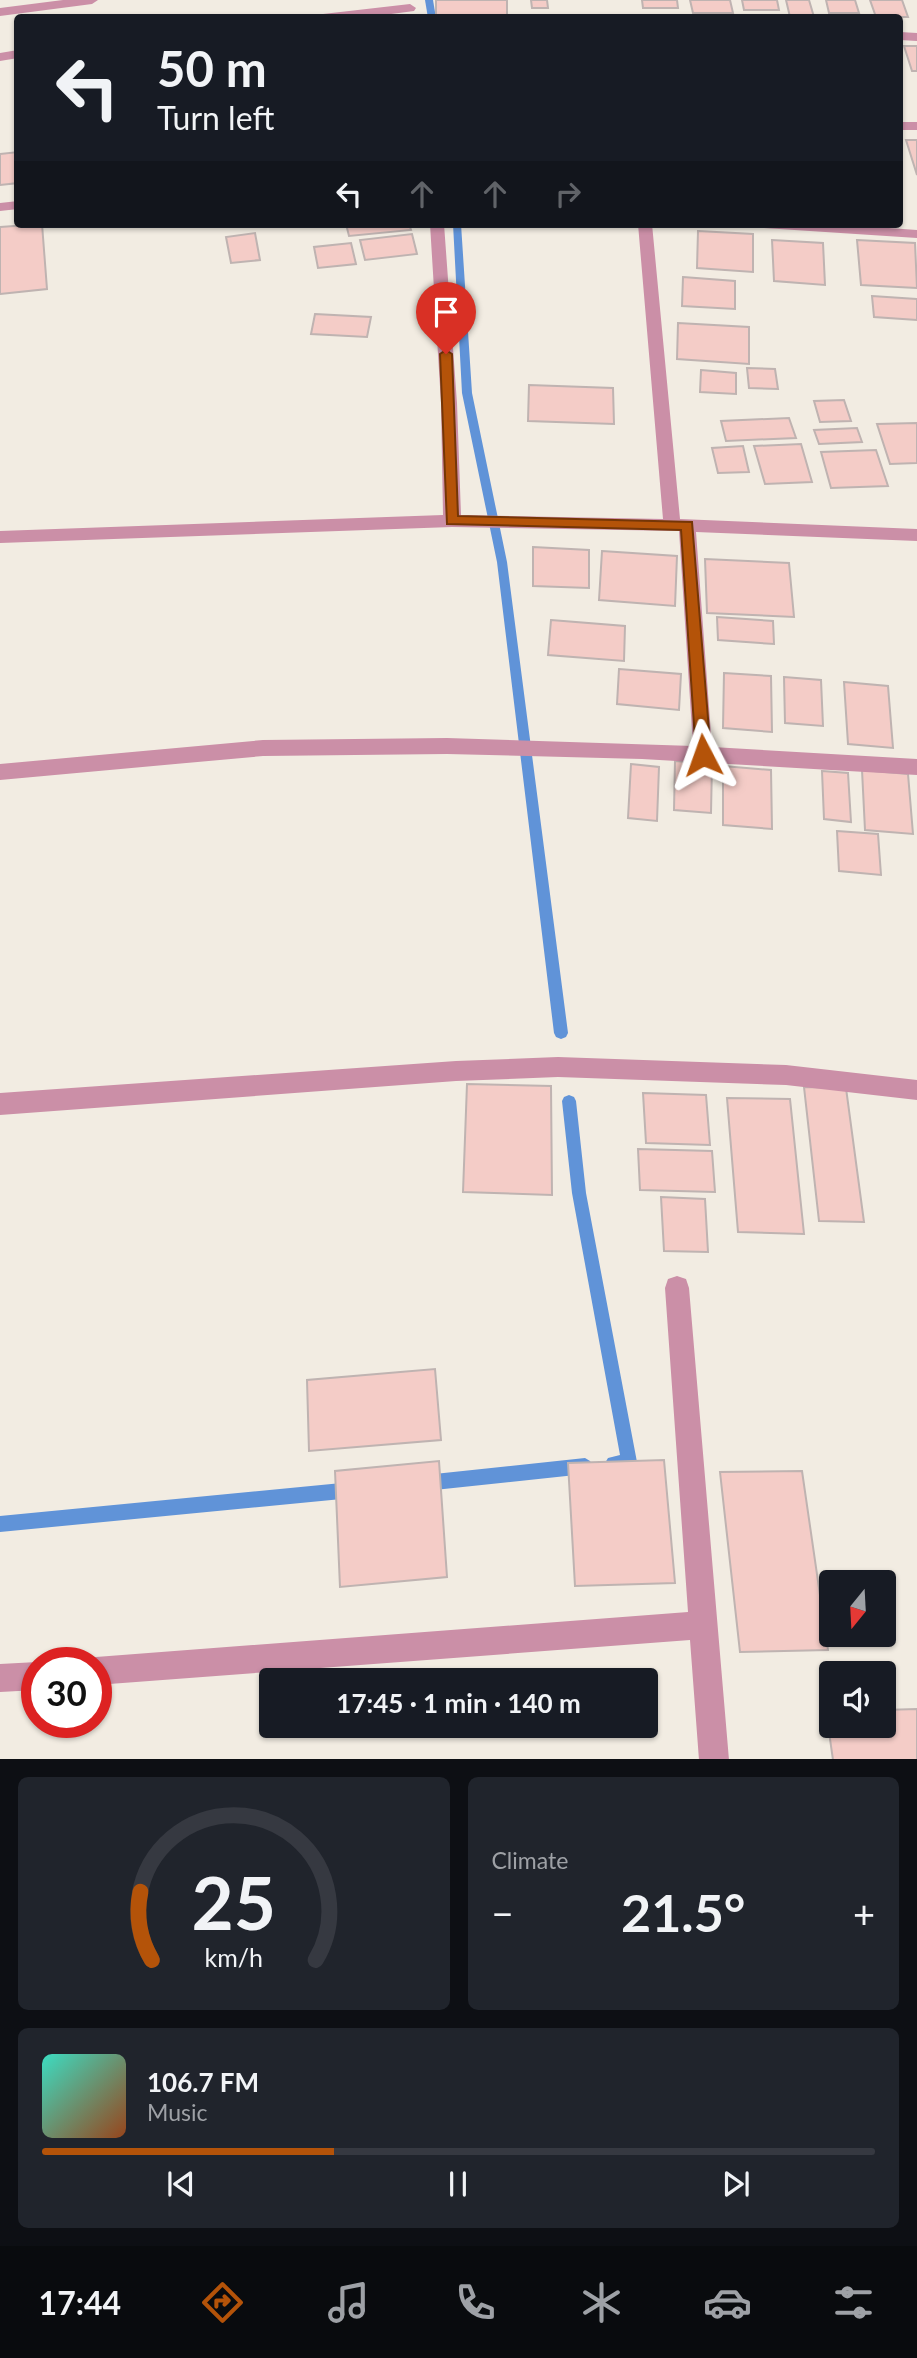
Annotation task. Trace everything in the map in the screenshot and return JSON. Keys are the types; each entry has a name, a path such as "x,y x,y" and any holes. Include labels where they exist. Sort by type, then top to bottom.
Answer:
{"street":[{"path":"0,12 92,0"},
{"path":"362,14 410,9"},
{"path":"437,228 449,403 452,521"},
{"path":"645,228 703,755"},
{"path":"832,228 917,233"},
{"path":"0,537 452,521 680,525 917,535"},
{"path":"0,772 263,748 447,746 917,766"},
{"path":"0,1104 456,1071 558,1067 786,1075 917,1090"},
{"path":"677,1288 714,1759"},
{"path":"112,1670 703,1625"},
{"path":"0,1678 21,1677"}],"building":[{"path":"436,0 507,0 507,14 436,14"},
{"path":"531,0 547,0 548,8 532,8"},
{"path":"642,0 677,0 678,8 643,8"},
{"path":"690,0 730,0 733,13 693,13"},
{"path":"742,0 777,0 779,10 744,10"},
{"path":"786,0 809,0 813,14 789,14"},
{"path":"826,0 855,0 859,13 829,13"},
{"path":"870,0 902,0 908,17 903,17 903,14 875,14"},
{"path":"904,46 917,46 917,71 912,71"},
{"path":"906,140 917,140 917,175"},
{"path":"14,152 14,183 0,185 0,154"},
{"path":"0,227 42,228 47,289 0,294"},
{"path":"347,228 411,230 349,236"},
{"path":"698,231 753,234 753,272 697,268"},
{"path":"255,233 260,260 231,263 226,237"},
{"path":"412,234 417,254 365,260 360,240"},
{"path":"772,240 823,243 825,285 774,281"},
{"path":"857,240 915,243 917,288 861,285"},
{"path":"351,243 356,264 318,268 314,247"},
{"path":"683,277 735,281 735,309 682,306"},
{"path":"872,296 917,299 917,320 874,317"},
{"path":"315,314 371,317 367,337 311,334"},
{"path":"678,323 749,327 749,364 677,359"},
{"path":"747,368 775,369 778,389 749,388"},
{"path":"701,370 736,373 736,394 700,392"},
{"path":"529,385 613,388 614,424 528,421"},
{"path":"844,400 851,421 820,422 814,401"},
{"path":"789,418 796,438 726,441 721,421"},
{"path":"917,423 917,463 890,464 877,424"},
{"path":"857,428 862,442 819,444 814,430"},
{"path":"801,444 812,482 765,484 754,446"},
{"path":"743,446 749,472 718,473 712,448"},
{"path":"876,450 888,486 831,488 821,452"},
{"path":"533,547 589,550 589,588 533,586"},
{"path":"602,551 677,556 675,606 599,600"},
{"path":"705,559 789,563 794,617 707,613"},
{"path":"717,617 773,621 774,644 718,640"},
{"path":"551,620 625,626 624,661 548,655"},
{"path":"619,669 681,674 679,710 617,704"},
{"path":"724,673 771,676 772,732 723,728"},
{"path":"784,677 821,680 823,726 785,723"},
{"path":"844,682 888,686 893,748 848,744"},
{"path":"675,761 712,764 711,813 674,810"},
{"path":"631,764 659,767 657,821 628,818"},
{"path":"723,766 771,770 772,829 723,825"},
{"path":"862,770 908,774 913,834 865,830"},
{"path":"822,771 848,773 851,822 824,819"},
{"path":"837,831 878,834 881,875 839,871"},
{"path":"467,1084 551,1086 552,1195 463,1192"},
{"path":"804,1087 846,1088 864,1222 819,1221"},
{"path":"643,1093 706,1095 710,1145 646,1143"},
{"path":"727,1098 790,1099 804,1234 738,1232"},
{"path":"638,1149 712,1151 715,1192 640,1190"},
{"path":"661,1197 705,1199 708,1252 664,1251"},
{"path":"435,1369 441,1440 309,1451 307,1380"},
{"path":"664,1460 675,1583 575,1586 568,1463"},
{"path":"439,1461 447,1577 340,1587 335,1471"},
{"path":"802,1471 819,1588 819,1647 828,1647 828,1650 740,1652 720,1472"},
{"path":"917,1709 917,1759 833,1759 830,1738 896,1738 896,1710"}],"waterway":[{"path":"429,0 431,14"},
{"path":"457,228 467,393 502,562 561,1033"},
{"path":"569,1101 579,1193 629,1462 613,1463"},
{"path":"425,1483 585,1466"},
{"path":"0,1524 352,1490"}],"route":[{"path":"446,354 452,521 687,525 703,755"}]}
